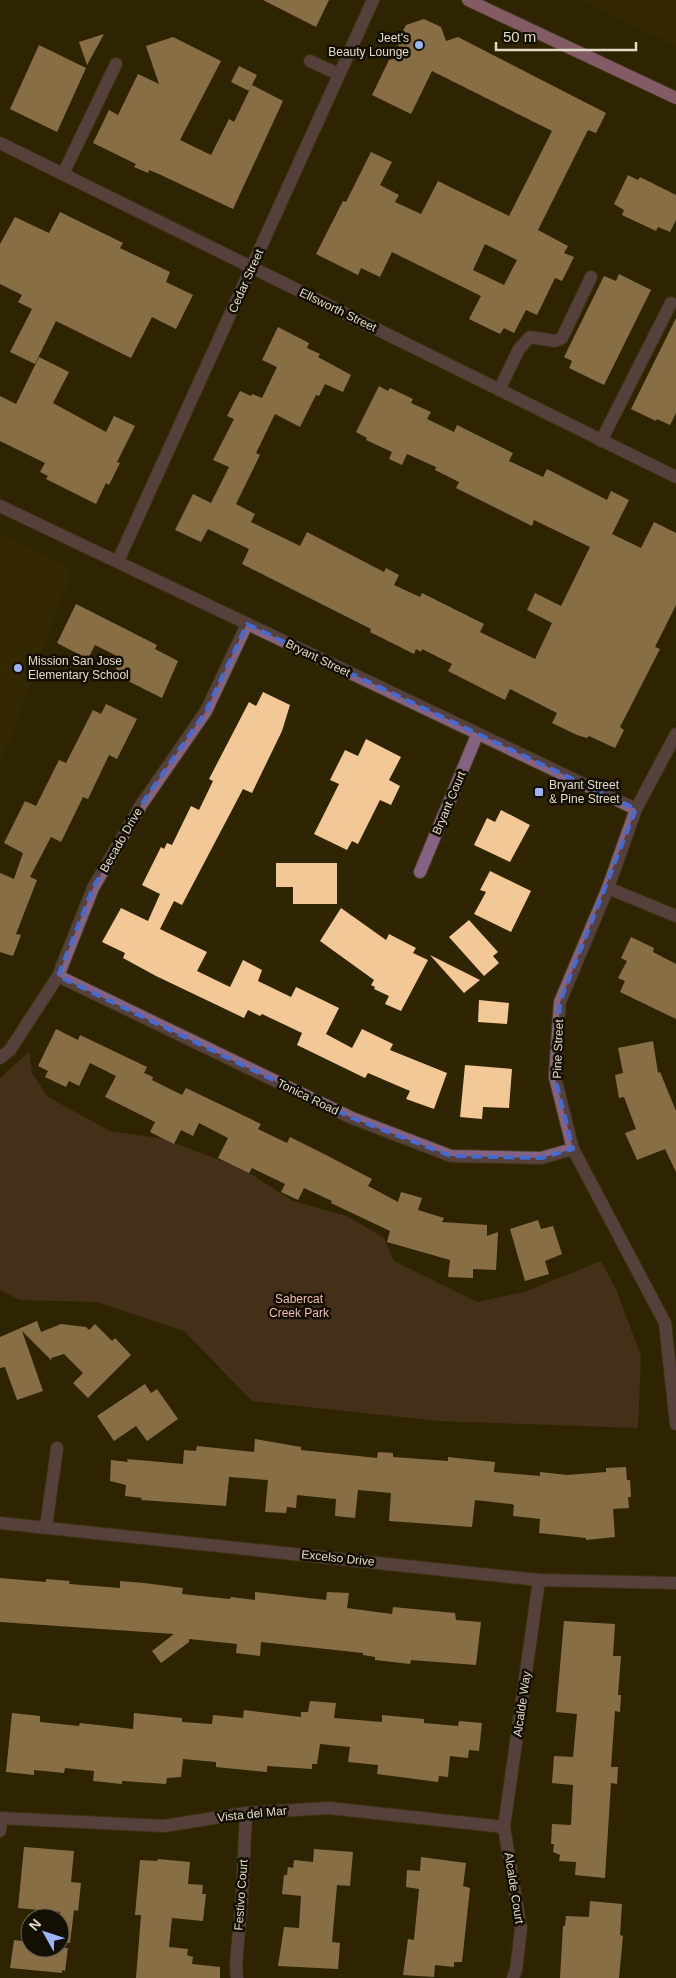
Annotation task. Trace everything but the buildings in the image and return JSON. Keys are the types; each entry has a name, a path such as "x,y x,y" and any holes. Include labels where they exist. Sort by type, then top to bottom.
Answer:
{"main road":[{"path":"468,0 676,98"}],"street":[{"name":"Cedar Street","path":"118,561 373,0"},
{"path":"310,61 338,74"},
{"path":"62,174 116,64"},
{"name":"Ellsworth Street","path":"0,143 676,477"},
{"path":"499,390 519,349 530,337 555,342 562,338 591,277"},
{"path":"601,441 671,303"},
{"name":"Bryant Street","path":"0,506 636,810"},
{"name":"Becado Drive","path":"0,1058 10,1050 58,976 93,888 141,805 206,711 247,624"},
{"name":"Pine Street","path":"676,734 636,810 608,888 560,1002 555,1077 573,1148 665,1323 676,1424"},
{"name":"Bryant Court","path":"420,872 477,735"},
{"path":"608,888 676,916"},
{"name":"Tonica Road","path":"58,976 352,1118 451,1156 540,1158 573,1148"},
{"path":"46,1527 57,1448"},
{"name":"Excelso Drive","path":"0,1523 539,1580 676,1583"},
{"name":"Alcalde Way","path":"504,1827 539,1580"},
{"name":"Vista del Mar","path":"1,1818 164,1826 246,1813 328,1808 504,1827"},
{"name":"Festivo Court","path":"237,1978 236,1964 246,1813"},
{"path":"0,1832 1,1818"},
{"name":"Alcalde Court","path":"504,1827 521,1929 516,1970 513,1978"}],"highlighted area":[{"path":"247,624 636,809 560,1002 555,1077 573,1149 541,1158 451,1156 352,1118 58,976 93,888 141,805 206,711"}],"shaded area":[{"path":"580,0 676,0 676,46"},
{"name":"Mission San Jose Elementary School","path":"0,534 72,570 0,766"}],"green space":[{"name":"Sabercat Creek Park","path":"29,1052 32,1073 48,1097 110,1131 163,1139 241,1168 293,1201 347,1216 384,1238 394,1261 477,1302 524,1292 601,1261 616,1289 641,1356 638,1428 439,1421 252,1401 184,1331 97,1302 20,1300 0,1290 0,1078"}],"place":[{"name":"Jeet's Beauty Lounge","path":"419,45"},
{"name":"Mission San Jose Elementary School","path":"18,668"},
{"name":"Bryant Street & Pine Street","path":"539,792"}]}
